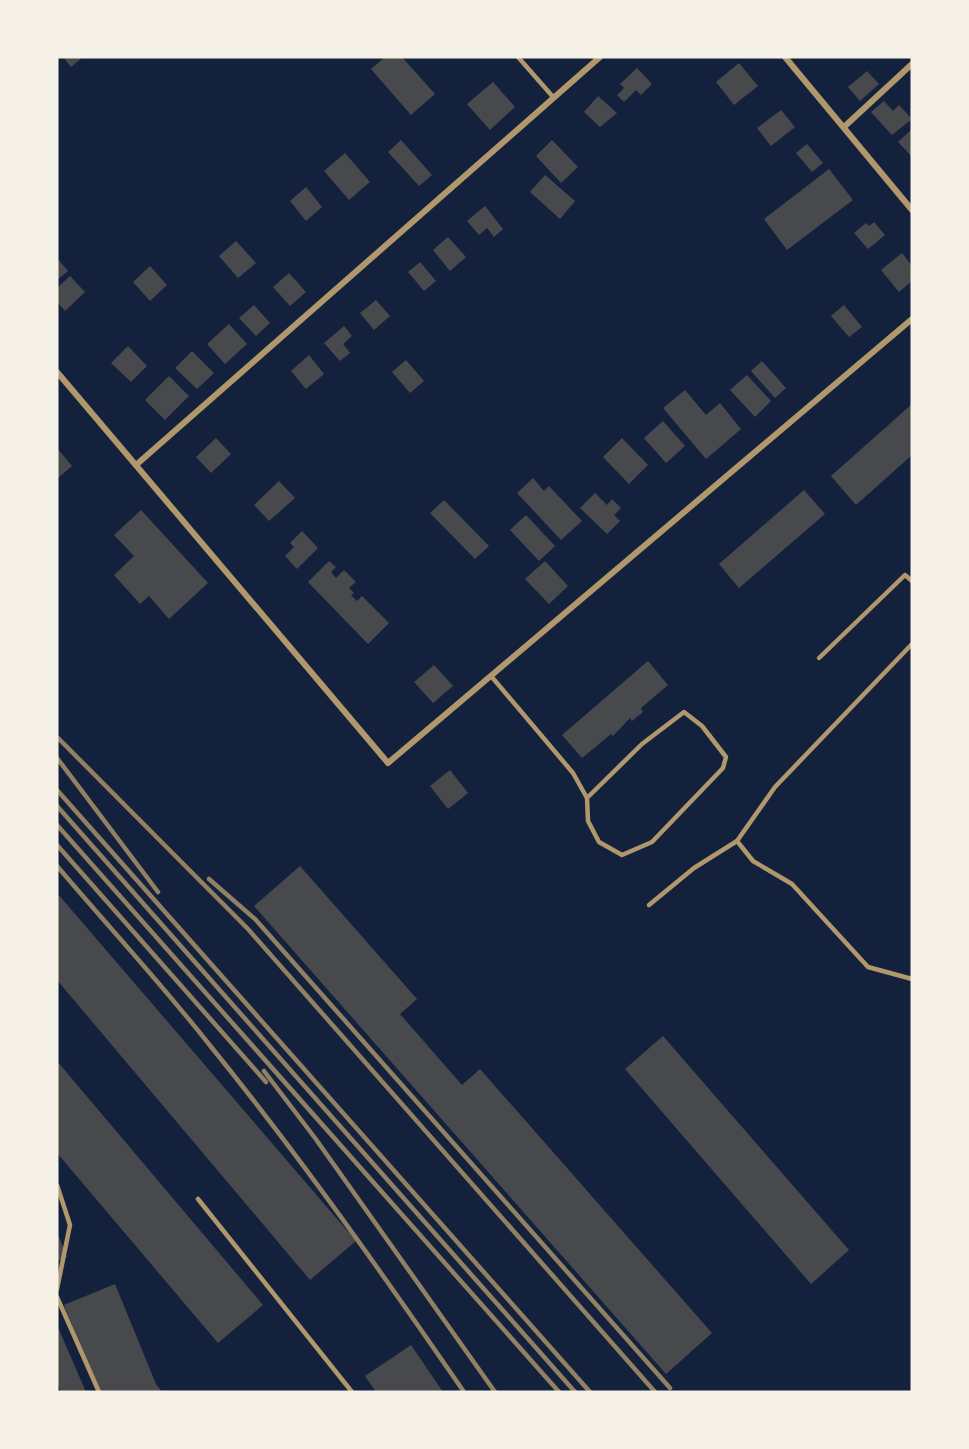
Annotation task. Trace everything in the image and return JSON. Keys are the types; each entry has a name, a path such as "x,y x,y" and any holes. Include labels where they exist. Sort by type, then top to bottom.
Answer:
{"street":[{"path":"136,465 600,57"},
{"path":"785,57 912,210"},
{"path":"844,127 912,64"},
{"path":"57,372 388,763 912,319"}],"lane":[{"path":"518,57 554,98"},
{"path":"819,658 905,575 912,581"},
{"path":"649,905 694,868 738,841 775,787 912,644"},
{"path":"491,676 573,773 587,798 588,821 599,842 622,855 652,842 723,768 726,757 702,726 684,712 642,744 587,798"},
{"path":"738,841 753,861 792,884 868,967 912,979"},
{"path":"57,1184 70,1225 57,1289"},
{"path":"198,1199 352,1392"},
{"path":"57,1297 99,1392"}],"building":[{"path":"63,57 83,57 71,67"},
{"path":"385,57 402,57 435,94 411,115 371,69"},
{"path":"739,63 758,86 734,105 716,82"},
{"path":"637,68 652,84 641,95 636,90 624,102 617,95 624,88 620,84"},
{"path":"867,71 879,84 860,101 848,87"},
{"path":"493,82 515,107 490,130 467,104"},
{"path":"598,96 617,113 600,127 584,112"},
{"path":"884,101 893,111 899,105 912,119 892,135 871,112"},
{"path":"781,110 795,127 771,146 757,128"},
{"path":"912,129 912,157 898,142"},
{"path":"401,140 432,175 419,186 388,152"},
{"path":"552,140 578,167 561,183 536,156"},
{"path":"807,144 823,163 812,172 796,153"},
{"path":"345,153 370,182 349,200 324,171"},
{"path":"829,169 853,200 787,250 764,219"},
{"path":"545,175 575,201 560,219 530,192"},
{"path":"306,187 322,207 306,221 290,201"},
{"path":"485,206 503,229 494,237 487,228 479,235 467,221"},
{"path":"874,222 885,235 868,249 854,233 866,223 869,226"},
{"path":"448,237 466,257 450,271 433,250"},
{"path":"236,241 256,263 238,278 219,256"},
{"path":"902,253 912,266 912,281 899,292 881,270"},
{"path":"57,258 68,271 57,280"},
{"path":"420,262 436,281 424,291 408,272"},
{"path":"150,266 167,285 150,301 133,282"},
{"path":"289,273 306,292 290,306 273,287"},
{"path":"70,276 85,292 65,311 57,302 57,288"},
{"path":"376,300 390,316 374,330 360,313"},
{"path":"254,305 270,323 256,336 239,318"},
{"path":"844,305 862,327 849,337 831,316"},
{"path":"229,324 247,344 225,364 207,344"},
{"path":"344,326 352,336 343,344 350,353 340,361 324,343"},
{"path":"128,346 147,366 131,382 111,363"},
{"path":"192,351 214,373 197,389 175,368"},
{"path":"309,355 324,374 306,389 291,371"},
{"path":"406,360 424,381 410,393 392,372"},
{"path":"762,361 786,388 775,398 751,371"},
{"path":"747,375 771,401 755,417 730,390"},
{"path":"169,376 189,396 165,420 145,400"},
{"path":"685,390 706,415 720,403 741,429 706,459 663,408"},
{"path":"912,404 912,455 856,505 831,476"},
{"path":"663,421 685,446 666,463 644,438"},
{"path":"216,438 231,454 211,473 196,457"},
{"path":"622,438 648,465 629,484 603,457"},
{"path":"57,448 72,466 57,479"},
{"path":"533,478 544,491 549,486 582,521 561,540 517,493"},
{"path":"279,481 295,498 269,521 254,505"},
{"path":"804,490 825,514 739,588 719,564"},
{"path":"595,493 607,505 612,499 621,508 614,515 620,521 607,534 580,508"},
{"path":"444,500 489,546 475,559 430,513"},
{"path":"141,510 208,583 169,619 149,596 140,604 114,575 134,556 114,535"},
{"path":"526,515 555,546 539,561 510,530"},
{"path":"302,531 318,548 297,569 285,556 294,547 290,543"},
{"path":"329,561 336,567 331,572 336,578 344,570 356,582 349,588 354,593 351,595 357,601 362,596 389,623 368,644 308,582"},
{"path":"545,561 568,586 549,604 525,579"},
{"path":"648,661 668,685 641,708 643,712 632,721 630,718 613,736 611,734 582,758 562,735"},
{"path":"434,665 453,686 433,703 414,682"},
{"path":"450,770 468,793 448,809 430,786"},
{"path":"300,866 417,999 400,1014 462,1085 480,1069 712,1333 666,1374 254,906"},
{"path":"57,893 356,1241 310,1280 57,980"},
{"path":"663,1036 849,1250 811,1284 625,1069"},
{"path":"57,1061 263,1305 218,1343 57,1153"},
{"path":"57,1232 67,1257 57,1261"},
{"path":"115,1284 156,1384 162,1392 99,1392 64,1305"},
{"path":"57,1325 86,1392 61,1392 57,1382"},
{"path":"411,1345 443,1392 376,1392 365,1376"}],"railway":[{"path":"57,737 248,929 655,1392"},
{"path":"57,758 158,892"},
{"path":"57,790 590,1392"},
{"path":"57,806 575,1392"},
{"path":"57,825 559,1392"},
{"path":"57,845 266,1082"},
{"path":"57,866 171,998 242,1085 339,1215 464,1392"},
{"path":"209,879 255,919 670,1388"},
{"path":"264,1071 315,1138 495,1392"}]}
